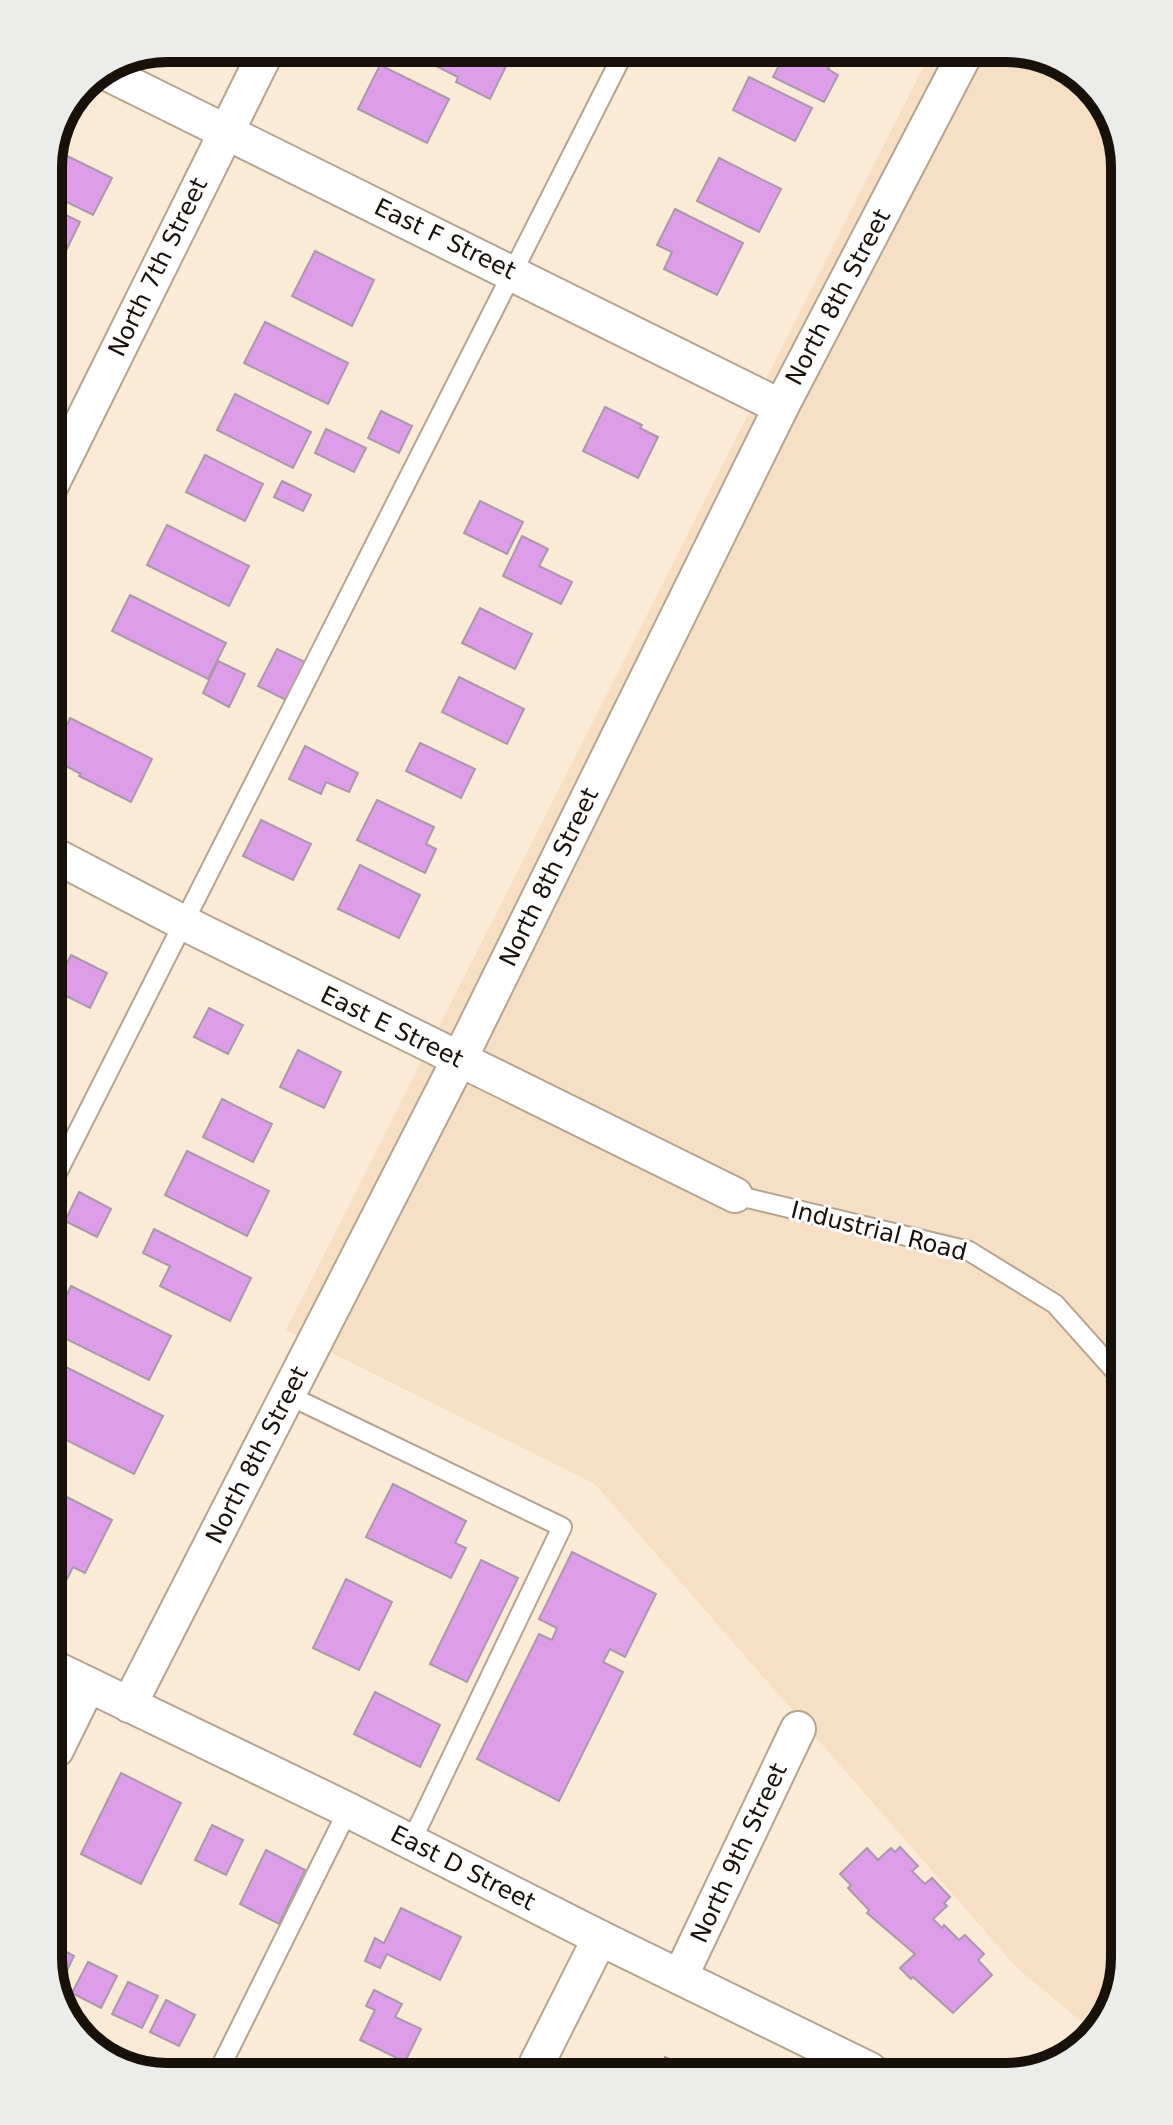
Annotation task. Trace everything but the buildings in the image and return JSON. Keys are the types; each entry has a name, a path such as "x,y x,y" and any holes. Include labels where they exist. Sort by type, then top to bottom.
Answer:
{"street":[{"name":"North 7th Street","path":"62,463 261,62"},
{"name":"North 8th Street","path":"129,1705 459,1060 781,407 961,62"},
{"name":"East F Street","path":"115,77 781,407"},
{"name":"East E Street","path":"62,859 182,922 735,1195"},
{"name":"East D Street","path":"62,1672 348,1810 856,2063"},
{"path":"62,1738 88,1685"},
{"name":"North 9th Street","path":"680,1977 798,1729"},
{"path":"537,2063 600,1938"}],"lane":[{"path":"62,1163 619,62"},
{"name":"Industrial Road","path":"735,1195 969,1251 1055,1304 1111,1367"},
{"path":"288,1395 562,1527 411,1842"},
{"path":"222,2063 348,1810"}],"shaded area":[{"path":"926,62 1027,64 1070,84 1097,114 1109,146 1111,167 1111,1958 1103,1998 1086,2026 1017,1968 595,1484 286,1330"}]}
